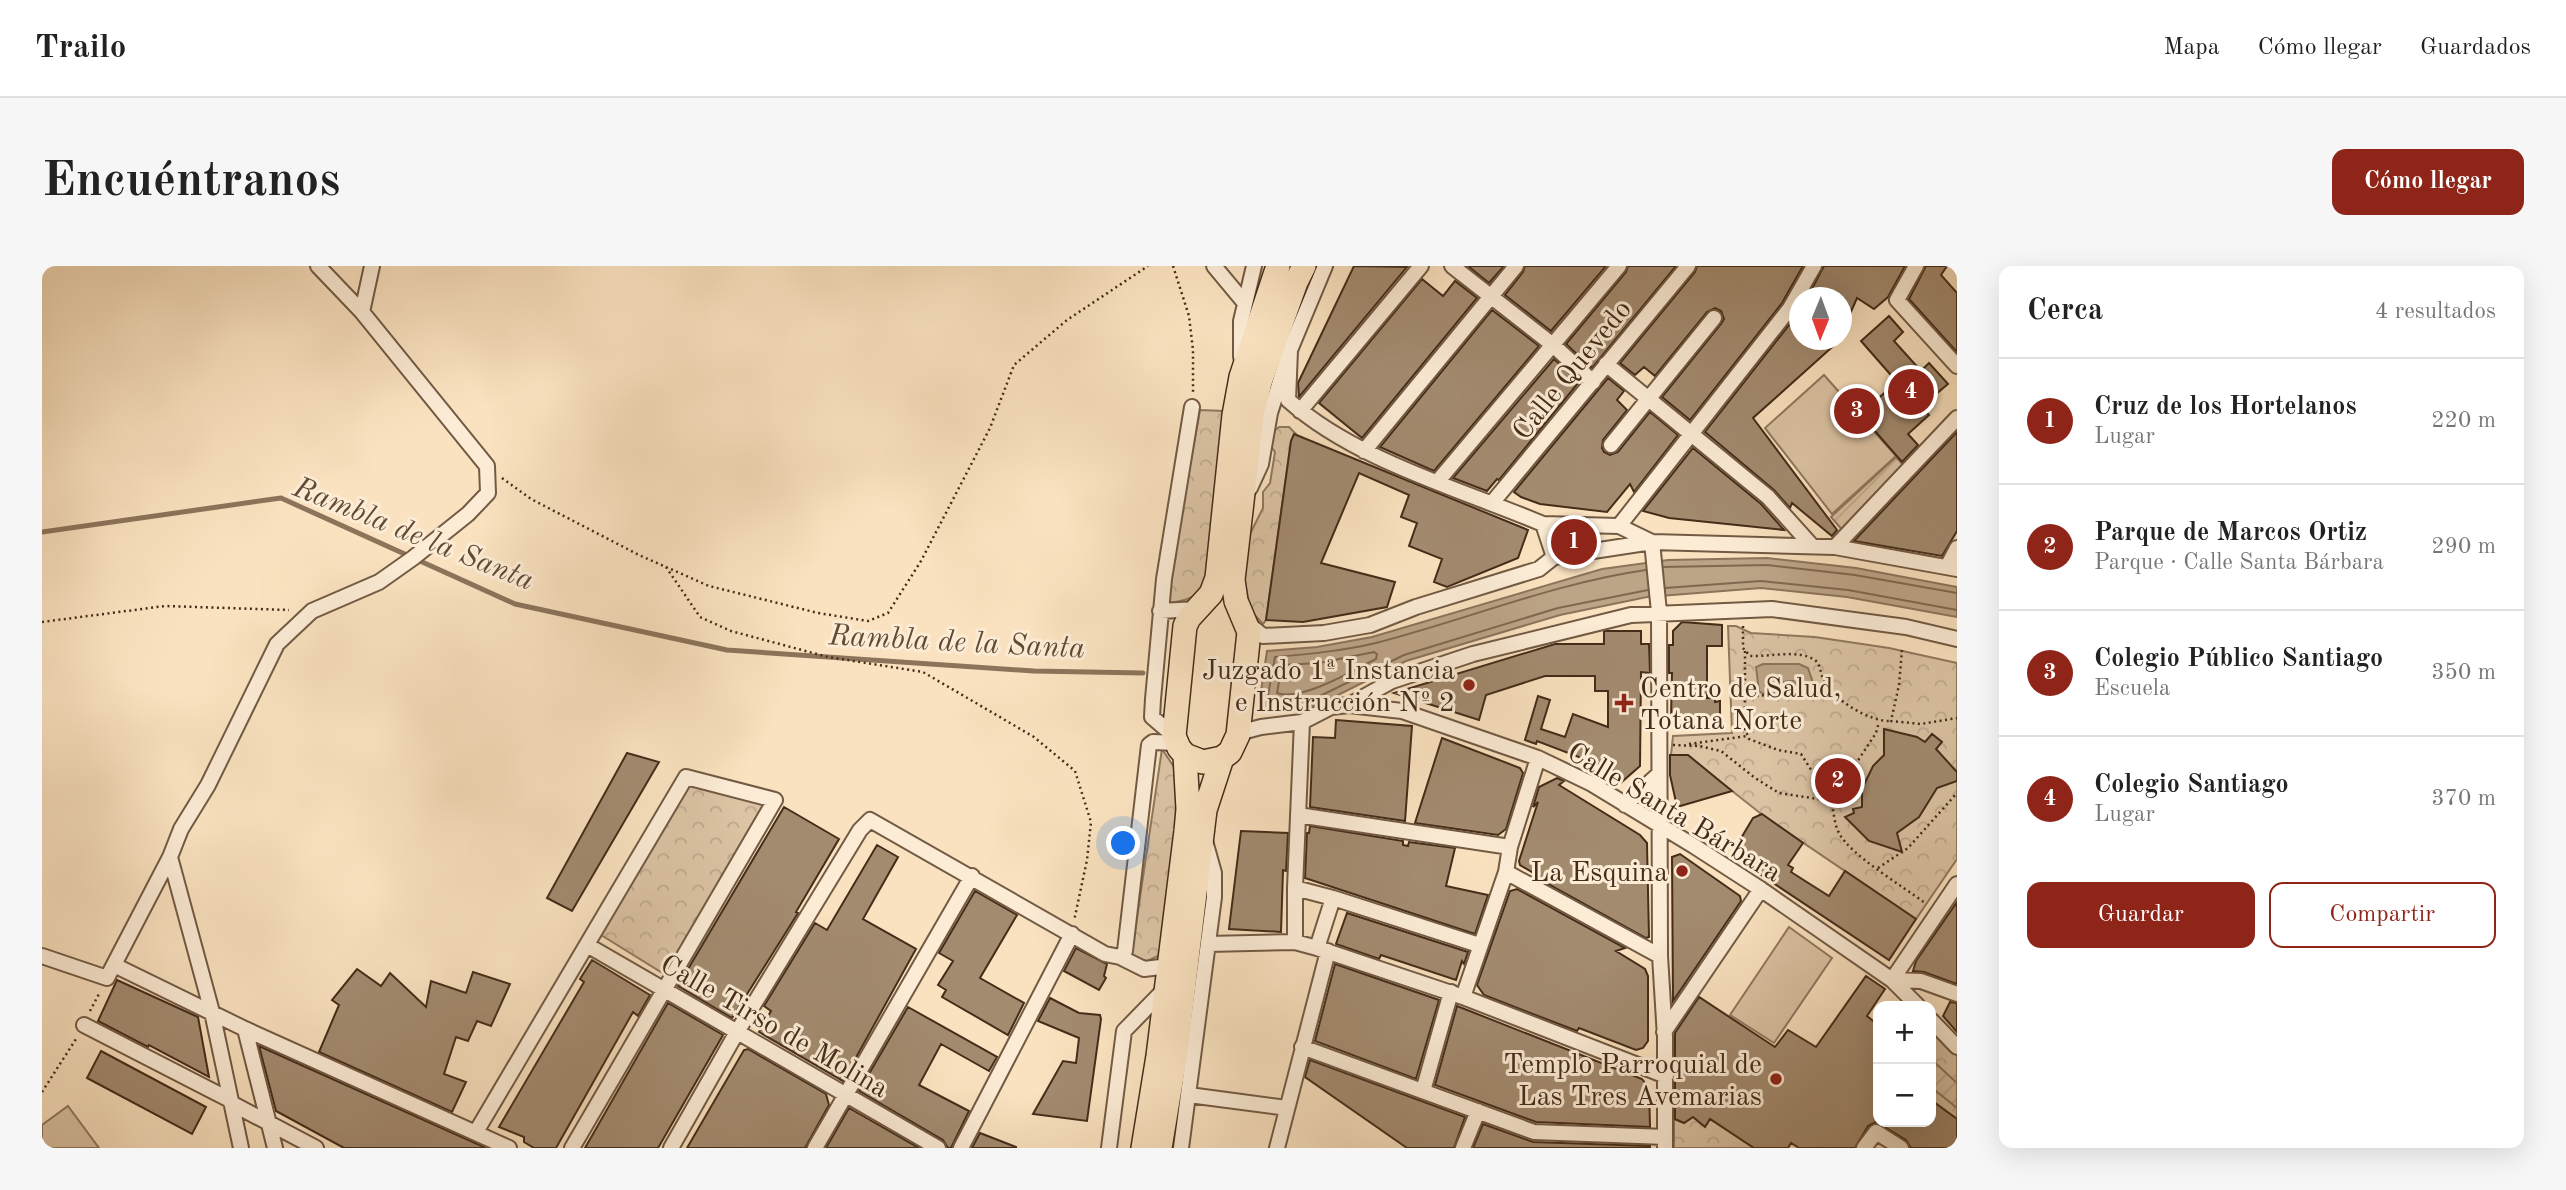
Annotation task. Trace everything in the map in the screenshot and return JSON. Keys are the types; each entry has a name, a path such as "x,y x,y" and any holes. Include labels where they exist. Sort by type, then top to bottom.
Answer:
{"main road":[{"path":"1143,1148 1168,977 1188,809 1179,744 1183,636 1189,618 1211,594 1217,578 1234,415 1241,376 1278,266"},
{"path":"1160,1148 1175,1058 1205,810 1222,758 1235,744 1238,733 1248,641 1233,580 1252,415 1260,382 1304,266"},
{"path":"1200,608 1219,603 1236,610 1244,620"},
{"path":"1179,744 1203,762 1222,758"}],"street":[{"path":"110,972 170,858 181,830 208,785 277,644 312,611 379,582 440,539 488,493 487,466 362,312 318,266"},
{"path":"362,312 372,266"},
{"path":"1214,266 1244,302"},
{"path":"1241,376 1241,321 1254,266"},
{"path":"1241,508 1261,464 1270,413 1290,350 1325,266"},
{"path":"1300,411 1421,266"},
{"path":"1452,266 1553,345 1593,382"},
{"path":"1364,450 1516,266"},
{"path":"1438,481 1619,266"},
{"name":"Calle Quevedo","path":"1492,502 1688,266"},
{"path":"1619,526 1790,308 1814,266"},
{"path":"1916,266 1897,300 1957,366"},
{"path":"1611,445 1714,318"},
{"path":"1290,350 1288,400 1324,430 1364,450 1543,524 1619,526 1652,542"},
{"path":"1606,364 1768,497 1812,546"},
{"path":"1179,744 1152,717 1159,617 1192,407"},
{"path":"1835,547 1957,418"},
{"path":"1543,524 1554,557"},
{"path":"1303,1047 1534,1132 1665,1143 1666,1076 1660,956 1659,612 1652,542"},
{"path":"1244,620 1263,636 1324,634 1370,625 1416,607 1539,569 1554,557 1652,542 1835,547 1952,568 1957,548"},
{"path":"1159,617 1200,608"},
{"path":"1238,733 1302,722 1331,707 1349,705 1392,681 1473,654 1631,615 1743,608 1772,609 1906,627 1957,639"},
{"path":"1159,617 1183,636"},
{"name":"Calle Santa Bárbara","path":"1349,705 1402,711 1538,758 1591,784 1761,889 1892,980 1921,981 1957,994"},
{"path":"1295,942 1302,722"},
{"path":"1120,957 1125,951 1149,745 1153,742 1179,744"},
{"path":"1423,1091 1457,995 1506,872 1510,847 1538,758"},
{"path":"1625,805 1659,774"},
{"path":"476,1132 686,776 775,800 572,1148"},
{"path":"1298,815 1510,847"},
{"path":"671,1148 737,1032 860,830 870,820 1105,954 1120,957 1168,977 1124,1031 1109,1148"},
{"path":"1181,1148 1208,944 1214,873 1203,833"},
{"path":"170,858 212,1012 241,1148"},
{"path":"1506,872 1660,956"},
{"path":"814,1148 972,876"},
{"path":"1912,1001 1892,980 1957,884"},
{"path":"1295,888 1479,945"},
{"path":"1664,1032 1761,889"},
{"path":"1277,1148 1303,1047 1333,898"},
{"path":"961,1148 1072,934"},
{"path":"1208,944 1295,942 1457,995 1666,1076"},
{"name":"Calle Tirso de Molina","path":"587,945 664,992 938,1148"},
{"path":"42,956 110,972 212,1012 476,1132 490,1144 509,1148"},
{"path":"84,1025 316,1148"},
{"path":"1936,1025 1957,1047"},
{"path":"245,1029 275,1148"},
{"path":"1189,1095 1287,1108"},
{"path":"1462,1148 1478,1111"},
{"path":"1864,1148 1875,1132 1901,1148"}],"path":[{"path":"487,466 531,499 709,586 818,613 868,621 888,613 921,561 984,440 1014,365 1068,320 1148,266"},
{"path":"1173,266 1190,327 1193,350 1192,407"},
{"path":"666,567 700,617 731,631 828,657 923,672 1034,737 1075,771 1091,822 1087,860 1072,934"},
{"path":"42,622 165,606 312,611"},
{"path":"1743,608 1745,729 1748,736 1755,742 1801,754 1831,801 1838,832 1848,845 1938,912"},
{"path":"1891,721 1899,685 1902,650"},
{"path":"1745,651 1750,656 1799,655 1814,660 1819,665 1826,684 1840,698 1868,718 1879,722 1922,724 1957,718"},
{"path":"1745,684 1758,696 1786,692 1803,698 1817,695 1826,684"},
{"path":"1659,745 1685,745 1721,751 1779,793 1831,801 1844,797 1855,765 1879,722"},
{"path":"1685,745 1704,740 1748,736"},
{"path":"1878,868 1908,848 1957,793"}],"green space":[{"path":"1824,375 1896,456 1832,514 1765,428"},
{"path":"1200,410 1224,411 1208,575 1192,597 1165,604"},
{"path":"1289,427 1296,434 1291,441 1266,620 1263,624 1250,610 1244,576 1247,540 1263,508 1263,492 1270,483 1275,452 1270,445 1275,430"},
{"path":"1896,457 1906,468 1844,532 1831,517"},
{"path":"1728,626 1736,626 1751,633 1815,637 1889,648 1957,663 1957,859 1916,919 1765,817 1688,756 1671,755 1673,736 1732,733"},
{"path":"1162,749 1174,767 1180,805 1160,955 1145,962 1131,958"},
{"path":"690,780 771,802 669,977 601,935"},
{"path":"1789,927 1832,958 1774,1043 1730,1015"},
{"path":"1936,1034 1957,1055 1957,1119 1936,1104"},
{"path":"1936,1064 1957,1083 1957,1108 1936,1091"},
{"path":"68,1106 99,1148 42,1148 42,1125"},
{"path":"1693,1117 1705,1126 1710,1119 1754,1148 1674,1148 1674,1119 1684,1123"}],"water":[{"path":"1767,558 1856,568 1957,587 1957,617 1847,597 1761,588 1647,597 1560,615 1406,661 1322,703 1292,710 1258,711 1267,651 1317,647 1372,637 1602,569 1668,560"},
{"path":"1763,664 1799,664 1808,668 1813,683 1802,692 1793,681 1787,681 1763,694 1759,691 1756,667"}],"building":[{"path":"1354,266 1407,267 1299,397 1298,383"},
{"path":"1468,266 1504,266 1489,283"},
{"path":"1525,266 1606,266 1551,331 1505,295"},
{"path":"1628,266 1676,266 1592,368 1566,344 1626,272"},
{"path":"1697,266 1803,266 1782,303 1690,420 1662,397 1721,324 1724,319 1721,311 1715,308 1707,312 1655,376 1644,367 1635,375 1620,363 1695,272"},
{"path":"1824,266 1905,266 1888,297 1874,309 1857,298 1852,309 1852,287 1813,287"},
{"path":"1926,266 1947,266 1941,275 1957,293 1957,352 1909,299"},
{"path":"1422,279 1443,296 1455,281 1477,298 1362,438 1319,403"},
{"path":"1492,310 1539,346 1434,471 1380,447"},
{"path":"1889,316 1903,332 1894,341 1921,371 1929,363 1948,384 1928,401 1931,405 1925,411 1929,415 1908,434 1918,445 1902,462 1860,414 1897,382 1861,341"},
{"path":"1789,325 1789,350 1829,350 1753,418 1837,530 1832,536 1792,503 1790,508 1774,490 1705,432"},
{"path":"1554,359 1579,382 1499,480 1487,491 1453,478"},
{"path":"1608,378 1624,391 1617,400 1627,410 1603,440 1604,452 1610,455 1618,452 1650,412 1678,435 1634,492 1630,484 1607,512 1540,504 1514,492"},
{"path":"1957,432 1957,531 1942,556 1854,541"},
{"path":"1294,434 1528,530 1518,558 1447,587 1434,582 1442,559 1409,546 1417,523 1401,517 1409,495 1359,473 1321,563 1395,582 1387,607 1303,622 1266,620"},
{"path":"1693,448 1761,504 1784,530 1669,518 1643,511"},
{"path":"1682,622 1722,625 1722,646 1707,646 1707,698 1720,701 1720,719 1671,718 1672,673 1669,673 1669,645 1673,645 1673,631"},
{"name":"Centro de Salud, Totana Norte","path":"1604,631 1641,631 1641,644 1649,644 1650,673 1641,672 1640,766 1616,787 1613,786 1613,770 1537,741 1536,744 1525,740 1538,696 1550,700 1541,729 1565,737 1573,714 1608,727 1608,691 1595,691 1595,676 1545,676 1486,695 1479,720 1394,693 1555,644 1604,644"},
{"path":"1336,720 1412,726 1405,821 1310,807 1313,737 1335,738"},
{"path":"1884,729 1917,737 1925,742 1932,734 1942,742 1936,749 1957,772 1957,781 1937,788 1919,817 1897,833 1902,852 1869,841 1845,817 1854,813 1853,809 1862,807 1862,789 1873,766 1884,755"},
{"path":"1442,738 1520,768 1523,773 1506,829 1498,835 1415,823"},
{"path":"627,753 659,762 572,911 547,898"},
{"path":"1670,755 1688,755 1732,791 1677,807 1670,775"},
{"path":"1557,778 1564,781 1559,785 1640,835 1647,843 1649,937 1646,938 1543,881 1545,880 1520,865 1538,802 1533,807 1539,787"},
{"path":"784,807 839,839 796,912 798,913 732,1018 678,986"},
{"path":"1762,814 1803,843 1788,865 1793,868 1791,872 1829,896 1845,871 1916,919 1889,960 1731,855 1753,818"},
{"path":"1310,826 1403,841 1403,845 1408,846 1409,842 1455,848 1446,886 1488,895 1475,934 1305,878 1307,833"},
{"path":"1241,831 1288,833 1286,871 1283,870 1281,932 1229,929"},
{"path":"877,845 898,857 863,919 916,949 843,1081 759,1032 771,1011 764,1006 815,923 827,930"},
{"path":"1680,854 1740,896 1741,901 1673,1001 1672,857"},
{"path":"1517,889 1625,948 1616,951 1645,969 1648,976 1648,1041 1643,1048 1636,1050 1579,1028 1577,1031 1484,995 1477,985 1510,891"},
{"path":"975,891 1017,915 980,978 1024,1003 1008,1035 942,997 946,990 938,985 953,961 939,953"},
{"path":"1957,902 1957,984 1924,972 1913,971 1916,961"},
{"path":"1347,913 1468,952 1456,980 1381,955 1379,959 1336,944"},
{"path":"1076,948 1107,964 1104,976 1106,978 1099,990 1064,971"},
{"path":"592,960 650,995 638,1016 633,1012 556,1148 534,1148 524,1142 524,1137 499,1127 584,982 580,979"},
{"path":"1335,964 1439,1000 1416,1079 1315,1041"},
{"path":"357,969 381,986 390,973 426,1007 431,981 466,993 473,972 510,984 491,1026 477,1021 468,1041 456,1037 444,1074 466,1082 452,1112 319,1052 339,1005 332,1000"},
{"name":"Templo Parroquial de Las Tres Avemarias","path":"1866,976 1885,989 1877,1001 1873,1001 1873,1007 1867,1016 1873,1021 1873,1124 1868,1126 1855,1148 1799,1148 1791,1143 1788,1148 1754,1148 1710,1119 1705,1127 1693,1117 1684,1123 1675,1119 1675,1033 1699,997 1775,1047 1788,1030 1816,1047"},
{"path":"117,980 198,1017 209,1077 98,1021"},
{"path":"1050,998 1079,1013 1100,1015 1087,1121 1033,1114 1063,1061 1076,1063 1079,1038 1038,1021"},
{"path":"1950,1002 1957,1003 1957,1032 1943,1016"},
{"path":"668,1003 723,1035 658,1148 585,1148"},
{"path":"1457,1006 1642,1079 1649,1088 1650,1127 1536,1122 1435,1085"},
{"path":"908,1007 997,1057 989,1071 941,1044 919,1085 969,1111 951,1148 948,1148 943,1140 859,1091"},
{"path":"259,1046 486,1148 344,1148 276,1111"},
{"path":"748,1049 826,1094 829,1105 805,1148 687,1148 744,1050"},
{"path":"101,1051 206,1107 192,1134 87,1078"},
{"path":"1310,1060 1465,1117 1454,1148 1407,1148 1305,1077"},
{"name":"Templo Parroquial de Las Tres Avemarias","path":"1936,1104 1957,1119 1957,1148 1911,1148 1906,1140 1884,1127 1936,1127"},
{"path":"849,1108 919,1148 826,1148"},
{"path":"1483,1124 1533,1142 1650,1148 1473,1148"},
{"path":"980,1133 1016,1147 1016,1148 972,1148"}],"waterway":[{"name":"Rambla de la Santa","path":"42,532 281,498 515,604 727,650 1034,671 1143,673"}],"place":[{"name":"Colegio Santiago","path":"1911,392"},
{"name":"Colegio Público Santiago","path":"1857,411"},
{"name":"Cruz de los Hortelanos","path":"1574,542"},
{"name":"Juzgado 1ª Instancia e Instrucción Nº 2","path":"1469,685"},
{"name":"Centro de Salud, Totana Norte","path":"1624,703"},
{"name":"Parque de Marcos Ortiz","path":"1838,781"},
{"name":"La Esquina","path":"1682,871"},
{"name":"Templo Parroquial de Las Tres Avemarias","path":"1776,1079"}]}
